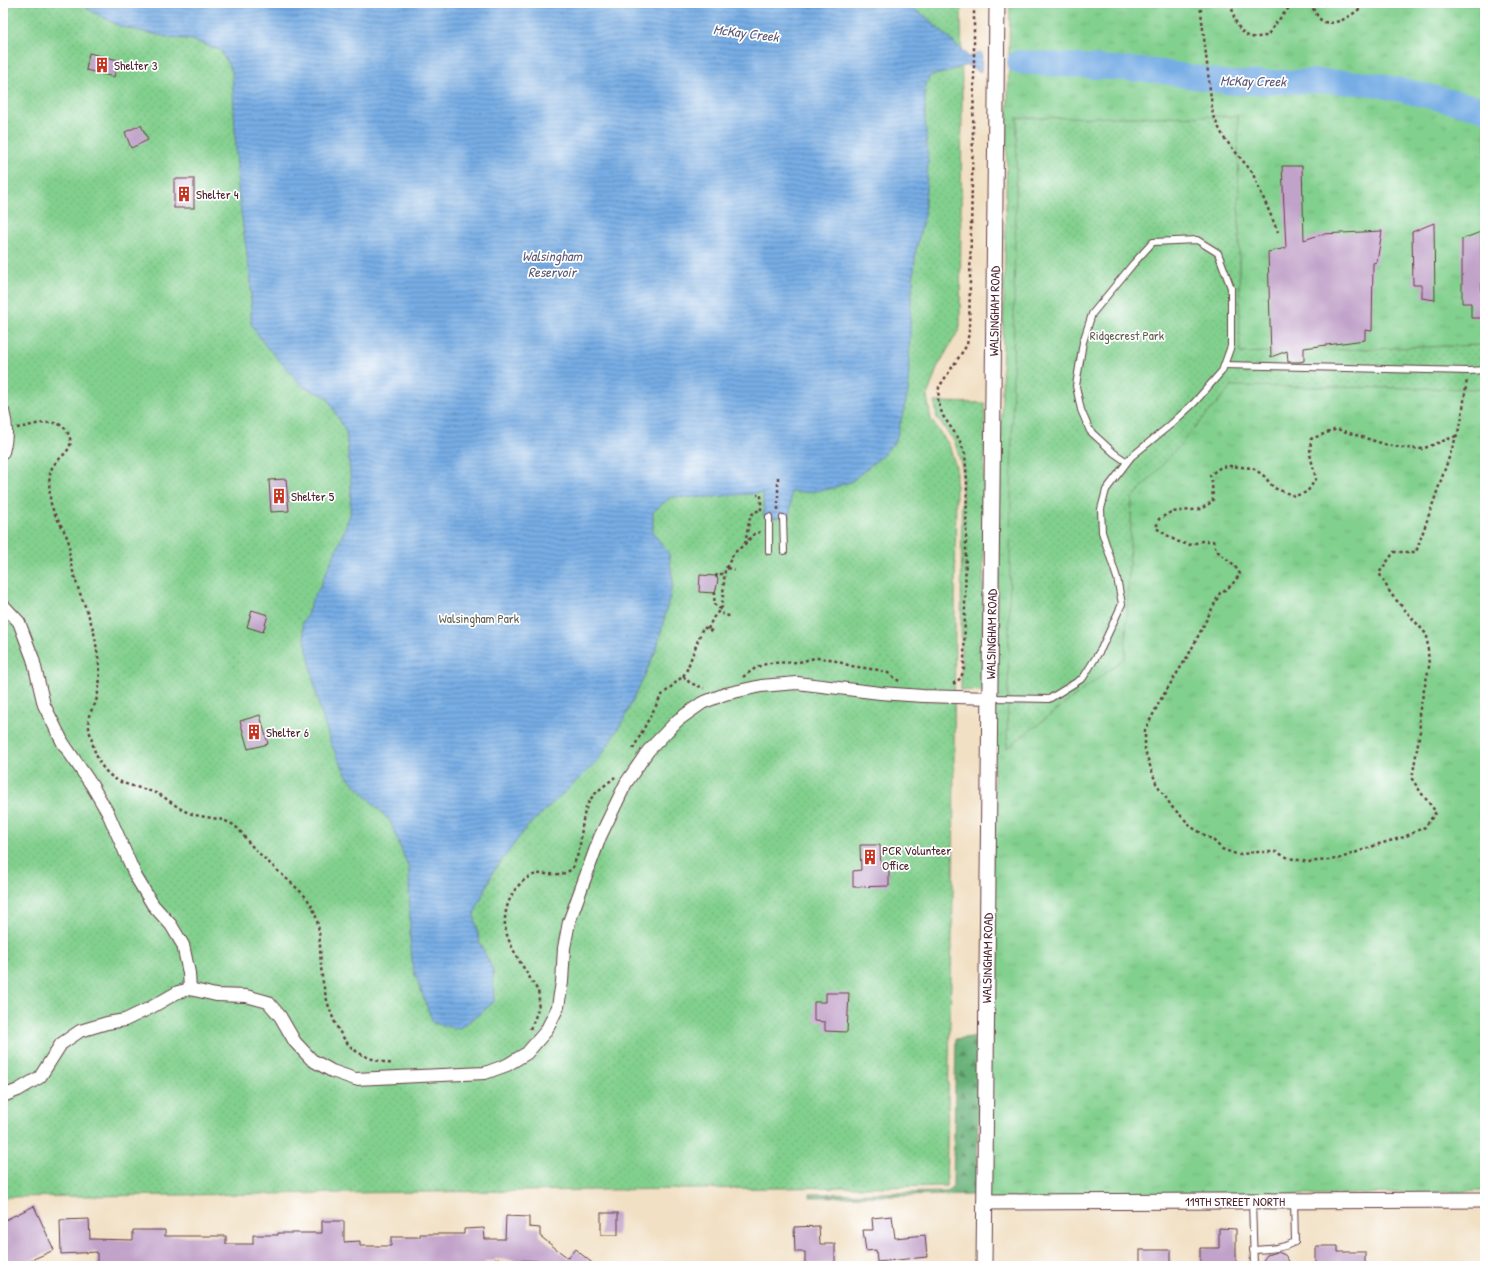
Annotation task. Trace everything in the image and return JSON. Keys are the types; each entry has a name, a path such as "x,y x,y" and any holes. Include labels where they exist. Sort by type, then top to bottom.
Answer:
{"street":[{"name":"WALSINGHAM ROAD","path":"984,1266 997,3"},
{"path":"3,411 6,429 6,442 3,452"},
{"path":"3,605 19,622 33,659 44,705 63,743 91,784 108,814 136,877 153,905 171,925 183,945 189,973 190,989"},
{"path":"3,1096 18,1090 40,1077 61,1044 80,1031 107,1023 125,1020 178,992 190,989 216,995 246,996 268,1002 280,1016 295,1042 312,1060 332,1071 355,1079 485,1073 507,1065 527,1053 546,1031 558,1007 562,982 564,948 569,922 600,837 626,783 648,751 678,720 702,703 725,694 761,686 797,683 887,694 990,698"},
{"name":"119TH STREET NORTH","path":"985,1202 1485,1200"}],"lane":[{"path":"990,698 1049,699 1083,678 1101,649 1122,604 1117,578 1102,532 1101,509 1106,490 1131,457 1194,403 1222,371 1231,346 1231,288 1218,253 1197,240 1153,242 1092,314 1083,342 1076,386 1081,410 1090,432 1127,462"},
{"path":"1224,365 1468,371 1485,370"},
{"path":"769,517 769,551"},
{"path":"783,518 784,551"},
{"path":"1252,1201 1254,1266"},
{"path":"1253,1250 1286,1247 1295,1242 1294,1201"}],"path":[{"path":"950,685 961,678 964,668 967,480 965,454 959,439 943,416 938,402 939,387 967,345 970,331 974,3"},
{"path":"1200,3 1213,116 1224,138 1252,172 1278,232"},
{"path":"1233,3 1232,9 1240,30 1251,37 1267,36 1293,3"},
{"path":"1310,3 1321,20 1328,23 1344,19 1356,13 1366,3"},
{"path":"1456,436 1422,449 1405,448 1387,445 1338,429 1311,439 1310,454 1316,479 1306,492 1295,496 1274,488 1264,476 1253,468 1230,466 1221,467 1210,475 1212,501 1201,509 1171,512 1159,519 1156,528 1176,541 1189,546 1202,541 1213,541 1216,550 1234,565 1240,574 1231,586 1220,593 1192,648 1161,699 1145,730 1145,751 1156,783 1172,807 1193,828 1212,840 1222,849 1239,855 1253,852 1276,852 1289,858 1308,862 1338,860 1379,844 1404,838 1425,827 1436,812 1412,779 1420,731 1419,714 1429,667 1427,636 1391,594 1380,573 1394,552 1416,552 1461,423 1468,371"},
{"path":"6,429 50,423 58,424 66,428 70,438 70,445 66,453 55,462 50,472 50,498 56,516 70,545 70,559 75,580 88,609 96,640 100,674 99,689 95,703 89,715 90,736 97,756 105,771 113,778 160,795 181,810 194,815 228,822 236,827 250,844 302,893 313,906 318,924 322,981 326,999 343,1036 354,1050 374,1060 395,1064"},
{"path":"778,475 778,490"},
{"path":"744,545 750,517 754,511 761,511 761,495 756,495"},
{"path":"708,629 721,608 724,574 734,552 744,545 754,534 769,532"},
{"path":"727,568 734,570"},
{"path":"716,577 717,574 724,574"},
{"path":"715,592 714,604 720,609 723,615 730,616"},
{"path":"631,752 661,696 686,672 703,627 714,632"},
{"path":"737,679 757,667 769,663 799,662 815,658 830,659 851,666 878,670 888,673 898,681 903,682"},
{"path":"683,676 690,683 707,689"},
{"path":"526,1034 537,1011 539,997 538,991 511,945 505,927 505,914 510,898 517,886 527,877 537,874 556,874 566,872 572,867 580,850 584,815 590,800 618,774"}],"green space":[{"name":"Walsingham Park","path":"3,3 961,3 962,101 960,328 938,366 927,396 931,420 949,445 956,467 953,898 946,1186 3,1197"},
{"path":"1010,3 1485,3 1485,1191 985,1202"},
{"name":"Ridgecrest Park","path":"1238,116 1240,353 1485,345 1485,389 1232,386 1132,499 1125,658 1007,748 1017,118"},
{"path":"935,402 985,403 982,691 961,690 962,467 955,442 937,418"},
{"path":"979,1036 977,1195 810,1197 810,1194 946,1192 953,1186 956,1039"}],"water":[{"name":"Walsingham Reservoir","path":"80,3 907,3 908,6 925,16 969,57 979,53 982,54 981,71 979,72 967,65 930,76 925,87 928,162 924,216 916,250 911,302 908,393 896,440 883,455 852,481 830,489 808,492 791,492 790,518 764,517 763,493 709,497 671,497 653,512 653,533 669,554 673,583 657,648 624,719 598,761 527,827 493,872 474,914 480,943 493,970 494,1002 458,1029 433,1023 413,969 410,939 409,869 390,821 347,776 331,744 318,703 302,624 341,539 350,514 351,485 346,432 327,397 303,387 265,345 251,324 251,283 238,191 232,71 220,50 192,40 166,37 119,26 86,8"}],"building":[{"name":"Shelter 3","path":"89,53 118,60 114,77 86,70"},
{"path":"141,125 148,140 131,148 125,132"},
{"path":"1282,166 1302,166 1304,240 1322,234 1382,231 1377,262 1373,263 1372,331 1365,330 1365,340 1304,348 1304,361 1299,362 1288,362 1287,351 1271,357 1268,252 1286,248"},
{"name":"Shelter 4","path":"174,179 194,179 194,208 174,208"},
{"path":"1434,223 1435,300 1422,298 1422,285 1413,285 1412,232"},
{"path":"1481,232 1482,318 1471,318 1471,303 1462,303 1462,239"},
{"name":"Shelter 5","path":"286,479 289,511 271,512 269,480"},
{"path":"700,575 716,576 716,578 718,578 715,593 699,592"},
{"path":"252,610 268,615 263,632 247,627"},
{"name":"Shelter 6","path":"260,715 268,744 248,749 240,721"},
{"name":"PCR Volunteer Office","path":"860,845 880,845 881,869 889,869 889,886 853,887 853,871 861,870"},
{"path":"826,993 849,993 847,1032 825,1031 825,1022 814,1021 814,1002 826,1002"},
{"path":"34,1206 54,1250 18,1266 3,1266 3,1221"},
{"path":"601,1213 618,1213 618,1235 601,1235"},
{"path":"506,1216 529,1217 529,1227 540,1228 540,1236 568,1258 575,1249 596,1266 535,1266 539,1261 495,1259 495,1261 485,1261 485,1266 97,1266 97,1252 61,1254 60,1220 89,1219 90,1239 133,1240 133,1230 165,1230 165,1236 226,1236 226,1244 253,1244 253,1235 278,1235 278,1233 322,1233 322,1221 344,1221 344,1242 360,1241 360,1246 391,1246 391,1237 420,1237 420,1234 464,1234 464,1229 484,1228 485,1239 505,1239"},
{"path":"892,1216 895,1238 925,1235 927,1257 877,1262 876,1250 866,1251 863,1230 873,1230 872,1218"},
{"path":"819,1226 820,1244 835,1244 835,1263 805,1264 805,1252 795,1252 794,1227"},
{"path":"1219,1228 1236,1229 1236,1266 1200,1266 1200,1248 1219,1248"},
{"path":"1316,1246 1338,1246 1338,1252 1365,1252 1365,1266 1316,1266"},
{"path":"1140,1250 1171,1250 1171,1266 1140,1266"},
{"path":"1278,1252 1285,1255 1292,1266 1259,1266 1267,1255"}],"waterway":[{"name":"McKay Creek","path":"1019,62 1156,71 1231,83 1323,81 1374,84 1485,109"}],"place":[{"name":"Shelter 3","path":"102,65"},
{"name":"Shelter 4","path":"184,194"},
{"name":"Shelter 5","path":"279,496"},
{"name":"Shelter 6","path":"254,732"},
{"name":"PCR Volunteer Office","path":"870,857"}]}
